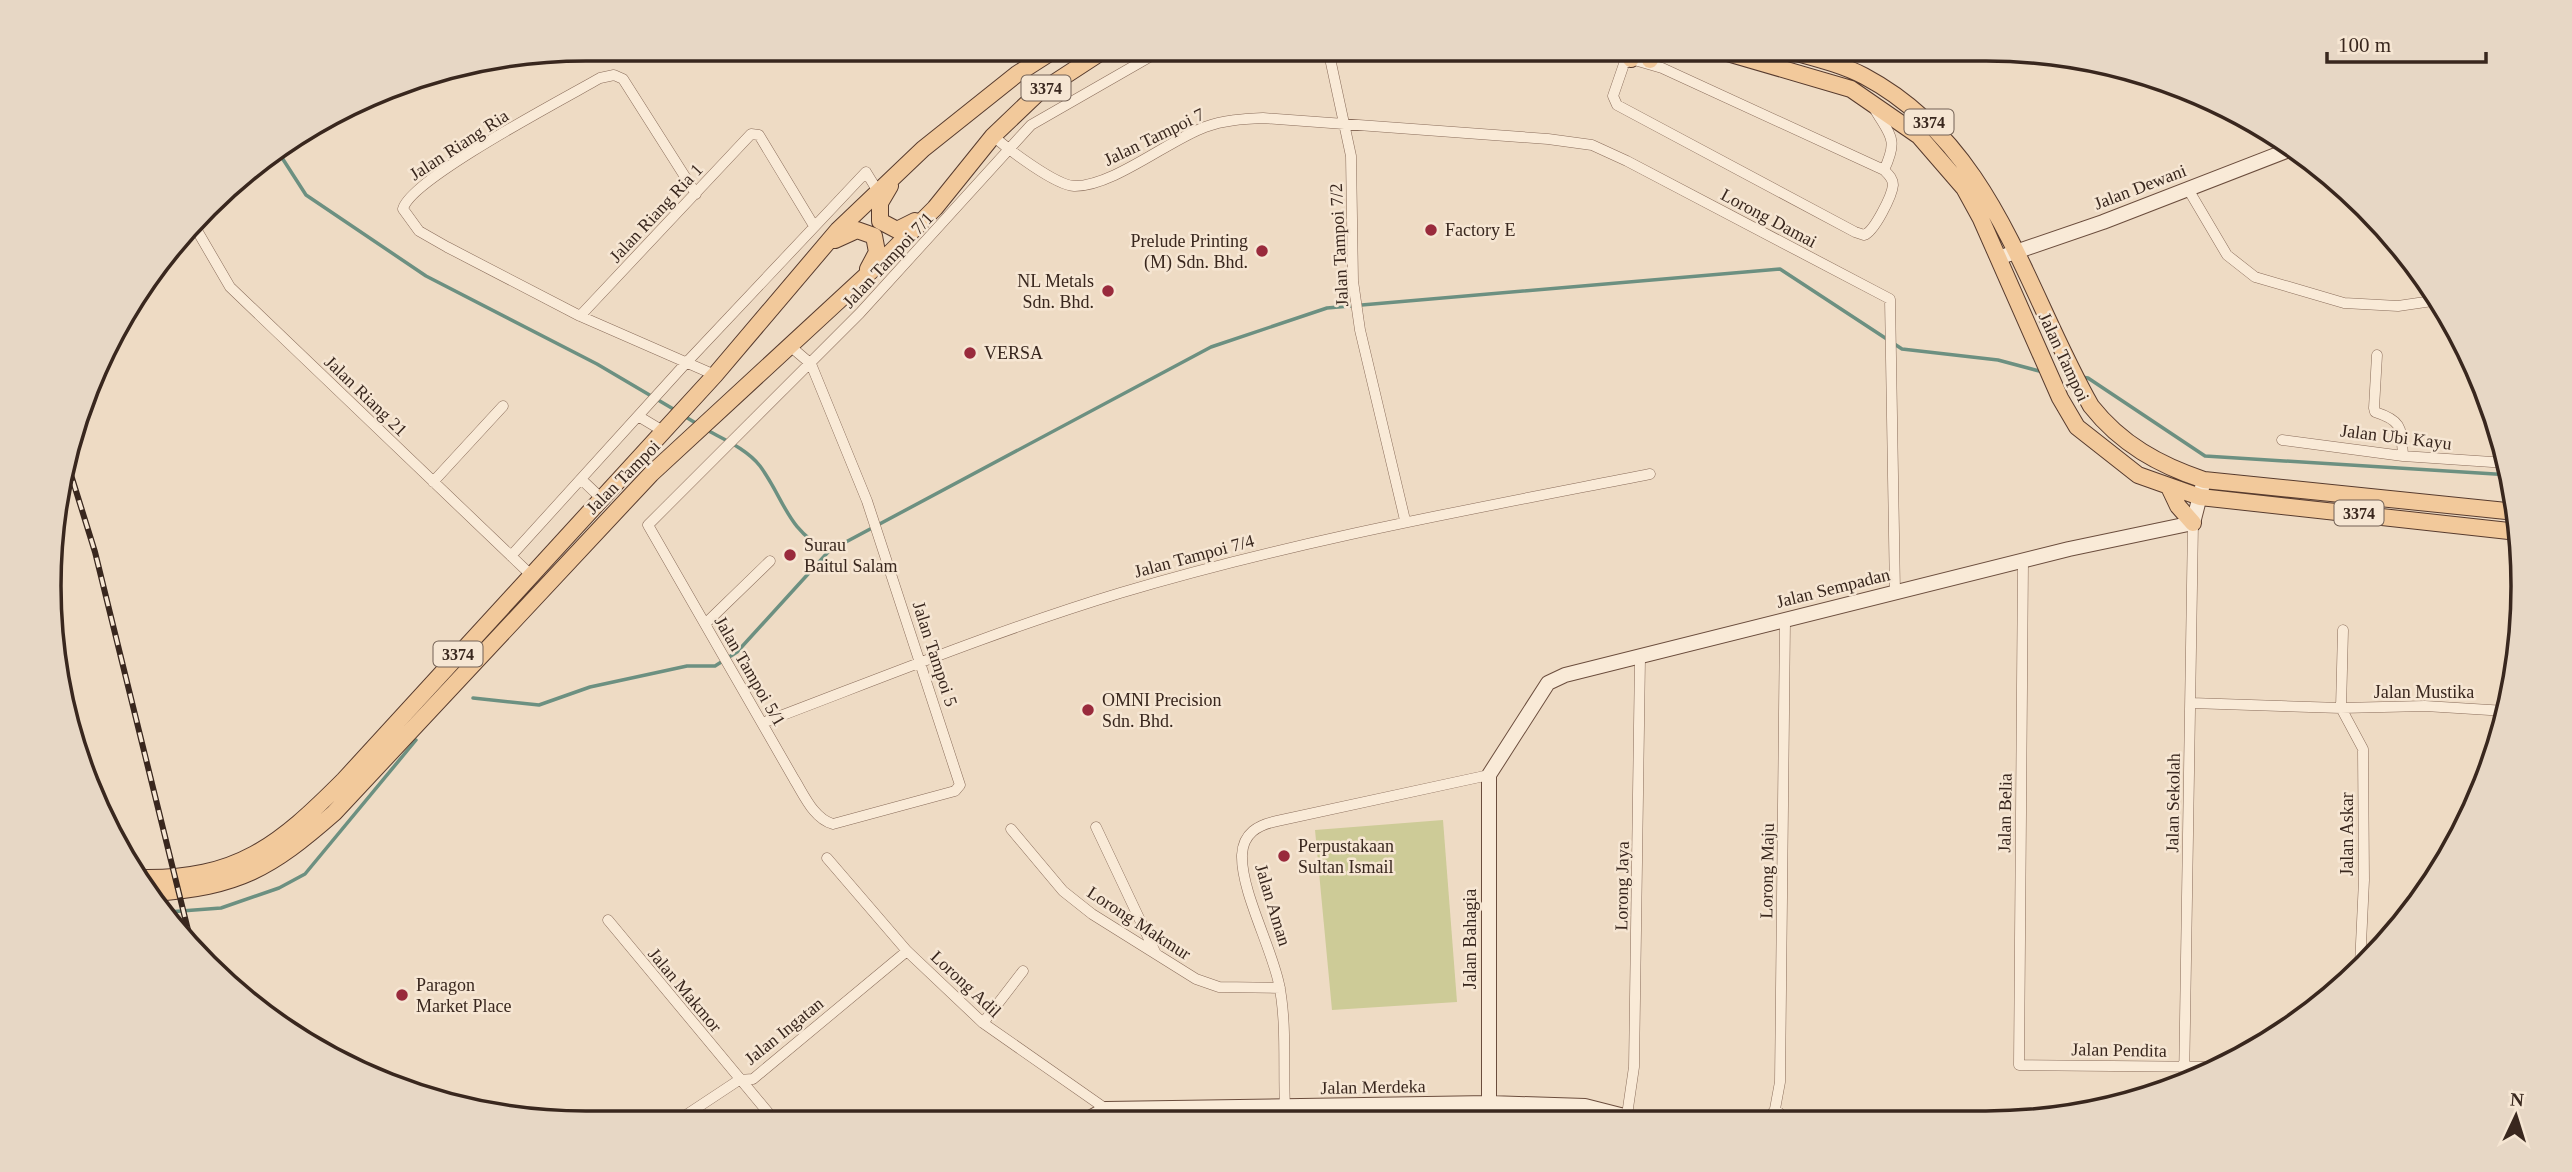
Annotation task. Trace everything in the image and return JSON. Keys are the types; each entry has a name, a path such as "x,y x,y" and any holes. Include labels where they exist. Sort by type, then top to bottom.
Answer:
{"main road":[{"name":"Jalan Tampoi","path":"150,877 202,873 252,857 274,845 344,780 715,375 826,244 877,190 1017,74 1037,61"},
{"name":"Jalan Tampoi","path":"160,892 206,887 238,878 289,853 343,804 562,566 709,417 790,346 935,208 993,136 1037,94 1088,61"},
{"name":"Jalan Tampoi","path":"1758,61 1834,82 1870,100 1919,136 1942,160 1964,188 2052,380 2077,427 2138,475 2200,497 2508,531"},
{"name":"Jalan Tampoi","path":"1824,61 1863,76 1929,121 1954,147 1977,179 2077,381 2108,428 2133,448 2170,468 2204,480 2505,511"},
{"path":"902,169 880,203 880,221 897,230 935,208"},
{"path":"826,244 856,230 874,236 877,252 864,277"},
{"path":"2169,487 2178,506 2193,523"}],"street":[{"name":"Jalan Tampoi 7/1","path":"648,525 724,446 811,364 1031,125 1142,61"},
{"name":"Jalan Tampoi 7/2","path":"1331,61 1351,156 1353,281 1360,330 1405,520"},
{"path":"1632,61 1624,64 1613,96 1618,105 1864,235 1873,230 1893,188 1891,179 1884,170 1655,61"},
{"name":"Jalan Riang Ria","path":"696,194 623,79 614,75 600,78 453,163 405,202 403,209 419,231 580,316 715,375"},
{"path":"1870,100 1894,141 1884,170"},
{"name":"Jalan Tampoi 7","path":"993,136 1008,149 1065,184 1074,186 1096,182 1204,127 1231,119 1263,118 1344,123"},
{"name":"Lorong Damai","path":"1344,123 1592,145 1886,295 1891,305 1893,334 1895,593"},
{"name":"Jalan Riang Ria 1","path":"580,316 755,133 814,226"},
{"name":"Jalan Dewani","path":"1998,258 2282,153"},
{"path":"511,556 685,363 866,172 877,190"},
{"path":"2188,189 2227,255 2255,277 2344,303 2398,306 2427,302"},
{"name":"Jalan Riang 21","path":"198,232 230,287 531,575"},
{"path":"864,277 877,295"},
{"name":"Jalan Tampoi 5","path":"790,346 811,364 872,516 960,785 955,791 833,824"},
{"path":"2377,355 2374,408 2398,423 2403,456"},
{"path":"433,482 503,406"},
{"path":"638,416 668,425"},
{"name":"Jalan Ubi Kayu","path":"2282,440 2403,456 2496,462"},
{"name":"Jalan Tampoi 7/4","path":"762,723 1023,624 1250,557 1405,520 1650,474"},
{"path":"581,479 601,498"},
{"path":"2193,523 2204,480"},
{"name":"Jalan Sempadan","path":"1489,775 1548,683 1565,676 2023,561 2193,523"},
{"name":"Jalan Sekolah","path":"2185,1072 2193,523"},
{"name":"Jalan Tampoi 5/1","path":"648,525 816,813 824,822 833,824"},
{"path":"706,627 770,561"},
{"name":"Jalan Belia","path":"2019,1065 2023,561"},
{"name":"Lorong Maju","path":"1775,1109 1780,1082 1785,621"},
{"name":"Jalan Askar","path":"2343,630 2341,708 2363,749 2364,880 2361,953"},
{"name":"Lorong Jaya","path":"1633,1111 1640,658"},
{"path":"2191,703 2341,708"},
{"name":"Jalan Mustika","path":"2341,708 2425,706 2496,710"},
{"name":"Jalan Aman","path":"1285,1108 1280,988 1246,878 1242,856 1244,843 1253,830 1277,821 1489,775"},
{"name":"Jalan Bahagia","path":"1489,775 1489,1103"},
{"path":"1096,827 1156,954"},
{"name":"Lorong Makmur","path":"1011,829 1063,891 1092,914 1196,979 1219,987 1280,988"},
{"name":"Lorong Adil","path":"827,858 907,951 982,1024 1106,1109"},
{"name":"Jalan Makmor","path":"608,920 766,1111"},
{"name":"Jalan Ingatan","path":"692,1111 739,1080 753,1079 907,951"},
{"path":"982,1024 1023,971"},
{"name":"Jalan Pendita","path":"2019,1065 2197,1066"},
{"name":"Jalan Merdeka","path":"1428,1111 1489,1103 1585,1106 1607,1111"},
{"name":"Jalan Merdeka","path":"1106,1109 1285,1108 1362,1111"},
{"path":"1102,1111 1106,1109"}],"shaded area":[{"path":"1443,820 1457,1002 1332,1010 1315,830"}],"waterway":[{"path":"282,159 306,195 426,276 597,364 675,410"},
{"path":"473,698 539,705 590,687 687,666 715,666 737,652 829,551 1211,347 1327,308 1780,269 1902,349 1998,360 2043,372"},
{"path":"2082,377 2088,378 2205,456 2499,474"},
{"path":"684,416 699,425"},
{"path":"705,429 755,460 803,533 828,551"},
{"path":"175,911 221,908 279,888 305,874 416,740"}],"railway":[{"path":"72,479 95,552 187,927"}],"place":[{"name":"Factory E","path":"1431,230"},
{"name":"Prelude Printing (M) Sdn. Bhd.","path":"1262,251"},
{"name":"NL Metals Sdn. Bhd.","path":"1108,291"},
{"name":"VERSA","path":"970,353"},
{"name":"Surau Baitul Salam","path":"790,555"},
{"name":"OMNI Precision Sdn. Bhd.","path":"1088,710"},
{"name":"Perpustakaan Sultan Ismail","path":"1284,856"},
{"name":"Paragon Market Place","path":"402,995"}]}
